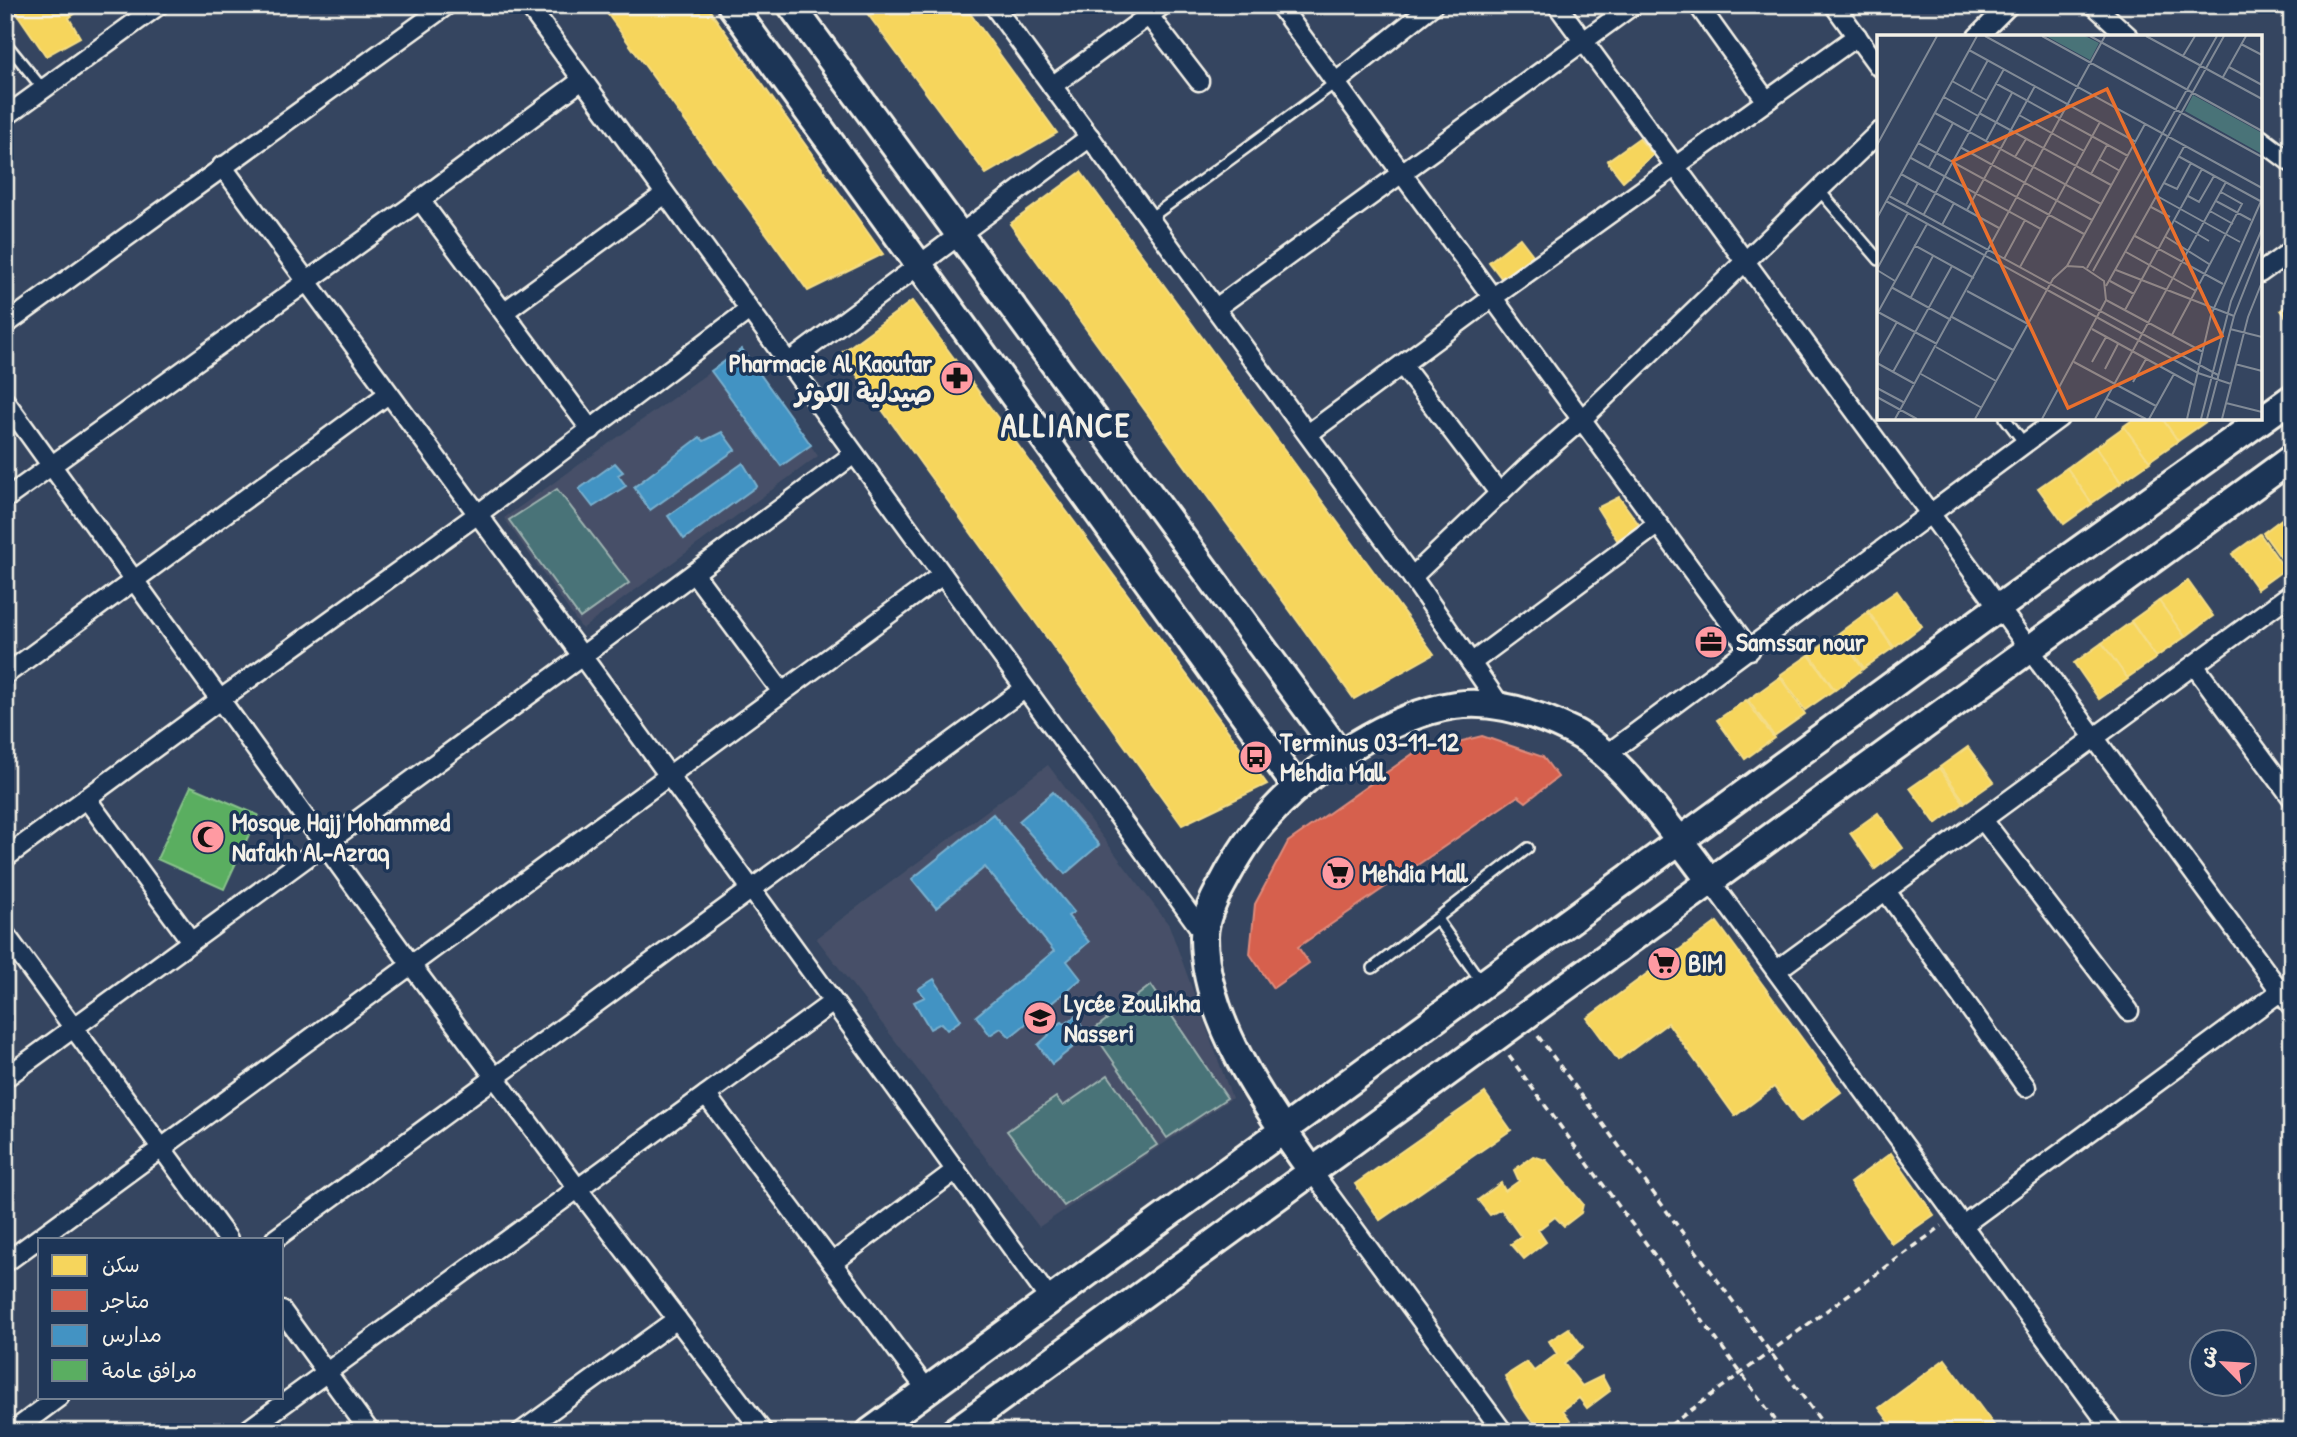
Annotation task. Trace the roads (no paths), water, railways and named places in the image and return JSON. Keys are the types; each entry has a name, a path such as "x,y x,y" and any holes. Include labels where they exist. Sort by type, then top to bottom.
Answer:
{"street":[{"path":"5,117 159,5"},
{"path":"5,325 447,5"},
{"path":"528,5 1204,934"},
{"path":"730,5 1297,788"},
{"path":"791,5 1340,755"},
{"path":"993,5 1412,577 1500,705"},
{"path":"1279,5 1750,650"},
{"path":"1557,5 2094,738 2286,988 2292,1007"},
{"path":"1216,307 1633,5"},
{"path":"1698,5 1766,100"},
{"path":"1834,5 1877,63"},
{"path":"1979,35 2009,5"},
{"path":"2094,5 2127,35"},
{"path":"1335,83 1423,8"},
{"path":"1052,86 1156,10 1199,81"},
{"path":"1308,435 1492,298 1857,36"},
{"path":"5,499 582,80"},
{"path":"1412,577 1526,468 1581,420 1877,134"},
{"path":"788,363 1090,136"},
{"path":"2262,140 2292,163"},
{"path":"222,166 1050,1300"},
{"path":"504,312 665,194"},
{"path":"420,200 591,430"},
{"path":"2262,272 2292,250"},
{"path":"5,858 478,514 749,310"},
{"path":"1402,365 1500,494"},
{"path":"5,675 388,394"},
{"path":"2262,419 2292,398"},
{"path":"5,401 412,966 763,1432"},
{"path":"1606,755 2056,420"},
{"path":"870,1432 1998,608 2261,420"},
{"path":"5,1078 854,454"},
{"path":"954,1432 2292,458"},
{"path":"1471,663 1658,524"},
{"path":"694,573 782,692"},
{"path":"5,1262 942,575"},
{"path":"1777,971 2292,593"},
{"path":"2193,665 2292,798"},
{"path":"276,1238 1024,689"},
{"path":"1503,1432 1282,1129 1236,1050 1221,1015 1206,963 1204,934 1215,898 1238,854 1270,814 1297,788 1371,735 1403,721 1457,705 1500,705 1574,732 1606,755 1648,800 1777,971 2114,1432"},
{"path":"86,798 191,941"},
{"path":"1983,820 2129,1012"},
{"path":"1885,891 2026,1087"},
{"path":"5,934 227,1238"},
{"path":"1960,1220 2286,988"},
{"path":"245,1432 833,1002"},
{"path":"706,1095 926,1390"},
{"path":"832,1263 956,1170"},
{"path":"284,1314 370,1432"},
{"path":"521,1432 677,1319"},
{"path":"12,1432 58,1398"}],"lane":[{"path":"5,41 43,89"},
{"path":"1150,218 1335,83"},
{"path":"1819,190 1877,258"},
{"path":"2007,420 2024,443"},
{"path":"1373,968 1528,848"},
{"path":"1437,919 1483,984"}],"place":[{"name":"Pharmacie Al Kaoutar صيدلية الكوثر","path":"957,378"},
{"name":"Samssar nour","path":"1711,642"},
{"name":"Terminus 03-11-12 Mehdia Mall","path":"1256,757"},
{"name":"Mosque Hajj Mohammed Nafakh Al-Azraq","path":"208,837"},
{"name":"Mehdia Mall","path":"1338,873"},
{"name":"BIM","path":"1664,963"},
{"name":"Lycée Zoulikha Nasseri","path":"1040,1018"}],"district":[{"name":"ALLIANCE","path":"1066,425"}]}
